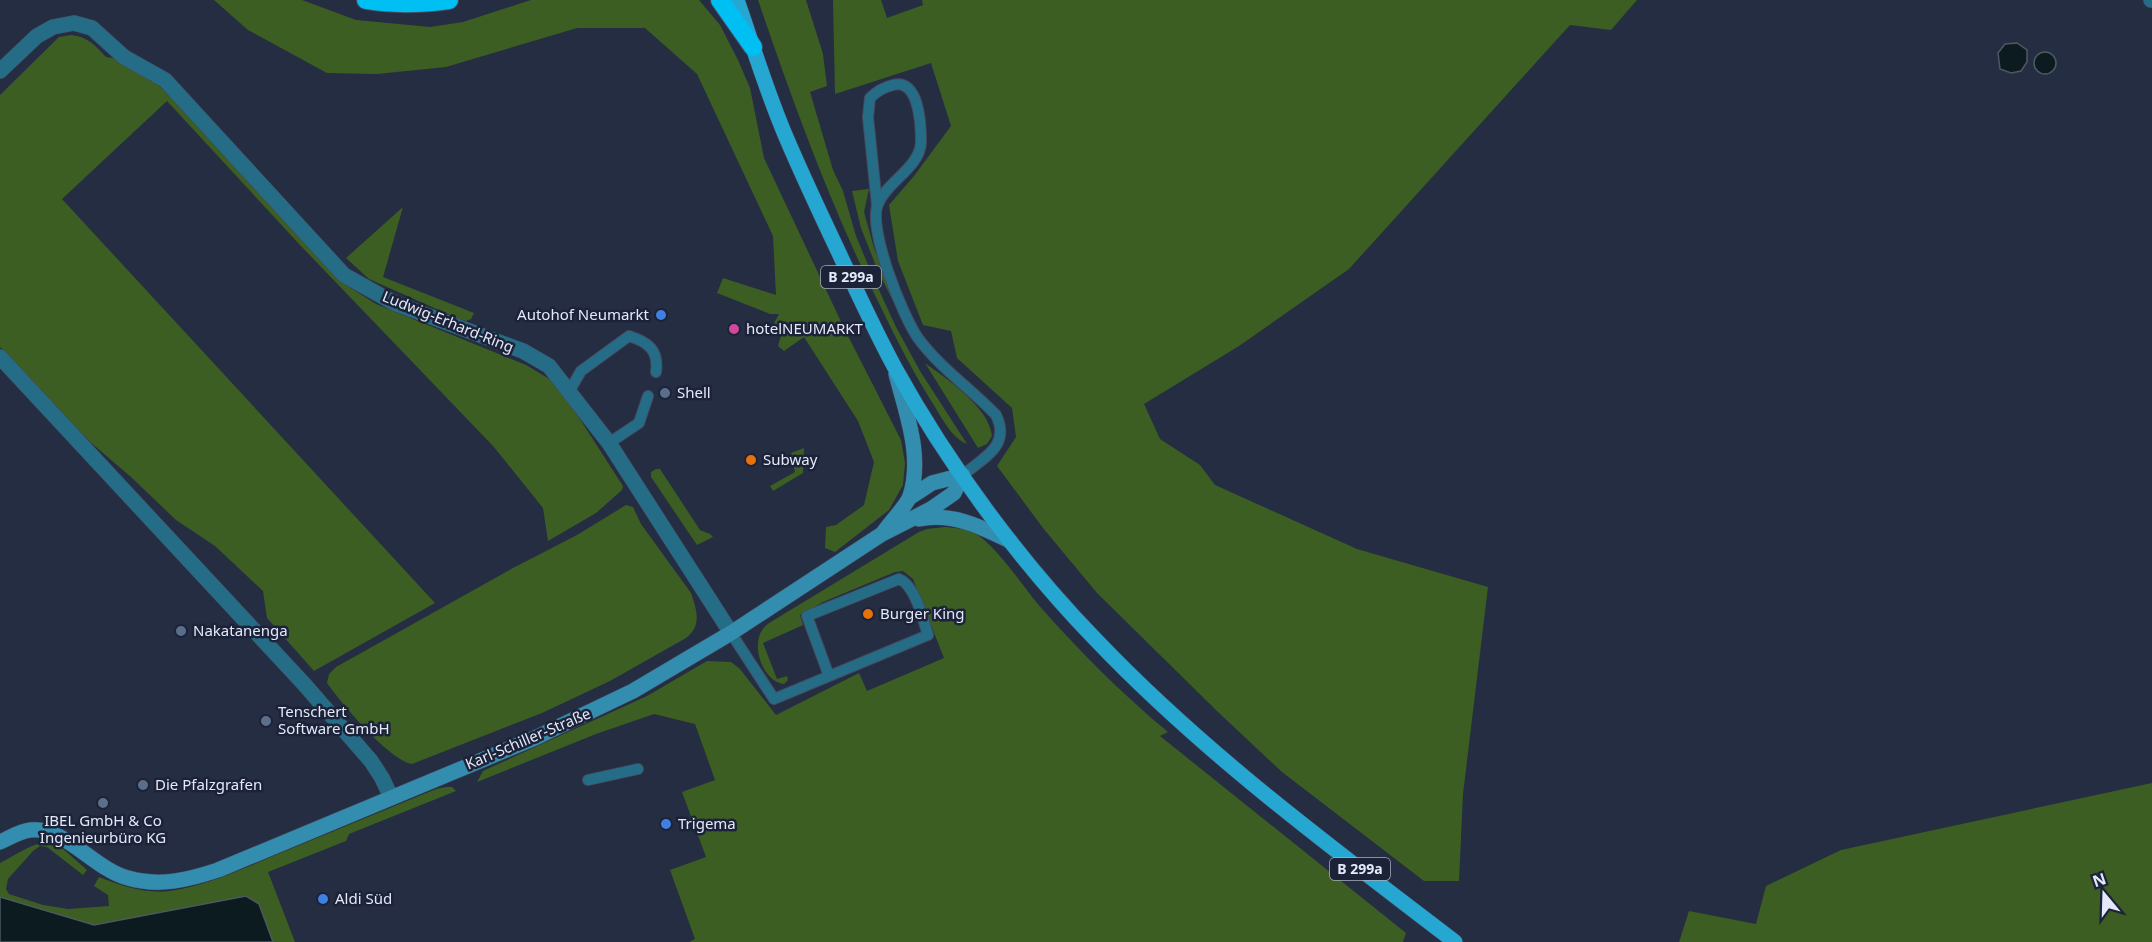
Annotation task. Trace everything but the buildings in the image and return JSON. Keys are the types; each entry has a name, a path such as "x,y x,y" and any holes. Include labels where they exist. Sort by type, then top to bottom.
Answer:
{"highway":[{"path":"366,0 390,4 417,4 449,0"},
{"path":"720,0 753,47"}],"main road":[{"name":"B 299a","path":"737,0 770,97 803,176 895,368 963,475 1010,541 1089,634 1182,723 1306,827 1455,942"}],"street":[{"name":"Ludwig-Erhard-Ring","path":"0,71 37,36 53,27 74,23 92,28 124,57 165,80 344,275 394,303 537,357 549,366 570,390 609,443 731,633"},
{"path":"0,357 304,684 371,761 391,797"},
{"path":"895,368 915,453 909,498"},
{"path":"882,534 909,498 932,483 963,475"},
{"name":"Karl-Schiller-Straße","path":"0,842 29,830 53,833 99,864 126,878 159,883 180,881 218,870 577,720 650,682 731,633 882,534 931,509 954,493 963,475"},
{"path":"910,521 953,518 1010,541"}],"lane":[{"path":"877,205 894,182 911,165 918,155 921,144 914,94 909,87 903,84 883,88 870,98 868,117 878,233 882,255 917,337 996,415 1000,424 1000,441 995,449 963,475"},
{"path":"570,390 580,371 629,336 642,340 654,350 657,356 656,372"},
{"path":"609,443 639,423 648,396"},
{"path":"731,633 774,699 928,635 910,586 899,579 807,616 829,676"},
{"path":"588,780 638,769"}],"green space":[{"path":"214,0 302,0 356,20 430,27 463,22 531,0 699,0 720,25 738,60 750,88 764,158 844,328 901,440 905,463 903,485 889,510 835,552 825,548 826,527 836,525 864,505 874,462 858,421 804,337 784,351 778,346 782,332 772,327 779,314 770,314 717,293 723,278 776,295 773,236 697,74 645,28 577,28 446,67 377,74 327,73 248,30"},
{"path":"758,0 806,0 823,54 827,86 810,92 833,170 843,191 856,236 896,327 920,371 967,444 950,431 930,399 870,285 810,144"},
{"path":"833,0 881,0 887,18 923,5 922,0 1637,0 1611,30 1570,25 1349,269 1239,346 1144,404 1160,439 1200,465 1215,485 1357,549 1488,587 1463,794 1459,881 1424,881 1282,772 1097,593 1043,528 997,466 1016,437 1012,408 957,358 951,331 923,325 898,261 889,205 951,126 931,63 835,94"},
{"path":"71,35 87,40 106,57 113,58 157,84 343,283 376,304 526,365 551,380 574,410 623,486 622,490 596,513 548,541 543,508 493,446 300,245 167,101 62,199 435,603 314,671 267,618 263,591 215,546 176,520 89,441 0,347 0,95 59,37"},
{"path":"869,189 864,212 874,248 906,327 878,271 861,228 852,191"},
{"path":"403,207 383,277 474,313 471,319 466,321 459,319 369,279 346,258"},
{"path":"925,363 975,404 989,425 992,436 987,444 978,448"},
{"path":"804,448 803,473 773,491 770,486 795,472 791,453"},
{"path":"660,469 700,530 713,537 697,545 651,477 651,472"},
{"path":"626,505 633,507 641,524 691,593 697,617 694,628 686,638 610,681 542,713 412,764 402,760 379,742 343,704 327,683 329,674 336,667 513,568 577,535"},
{"path":"945,527 969,531 989,544 1037,603 1084,654 1133,702 1168,732 1160,736 1406,933 1403,942 689,942 695,939 670,870 706,857 682,792 715,780 695,724 654,714 596,734 477,782 483,771 647,696 707,661 731,662 740,669 776,715 859,673 867,691 944,658 913,579 903,571 895,572 823,602 800,615 803,625 763,643 777,679 787,676 788,680 784,684 770,677 765,670 758,653 758,644 763,629 771,622 919,532"},
{"path":"2152,783 2152,942 1679,942 1689,911 1756,924 1766,886 1841,850"},
{"path":"452,787 456,791 349,834 346,841 268,872 295,942 273,942 259,904 246,896 94,925 0,897 0,863 40,843 54,841 87,870 83,875 47,847 40,846 8,879 6,889 9,894 43,905 68,909 109,906 108,895 94,886 99,877 143,890 161,892 185,888 242,869 436,789"}],"shaded area":[{"path":"2017,43 2027,50 2027,62 2021,71 2011,73 2000,69 1998,53 2005,44"},
{"path":"2045,52 2053,55 2056,63 2053,71 2045,74 2037,71 2034,63 2037,55"},
{"path":"246,896 259,904 273,942 0,942 0,897 94,925"}],"place":[{"name":"Autohof Neumarkt","path":"661,315"},
{"name":"hotelNEUMARKT","path":"734,329"},
{"name":"Shell","path":"665,393"},
{"name":"Subway","path":"751,460"},
{"name":"Burger King","path":"868,614"},
{"name":"Nakatanenga","path":"181,631"},
{"name":"Tenschert Software GmbH","path":"266,721"},
{"name":"Die Pfalzgrafen","path":"143,785"},
{"name":"IBEL GmbH & Co Ingenieurbüro KG","path":"103,803"},
{"name":"Trigema","path":"666,824"},
{"name":"Aldi Süd","path":"323,899"}]}
